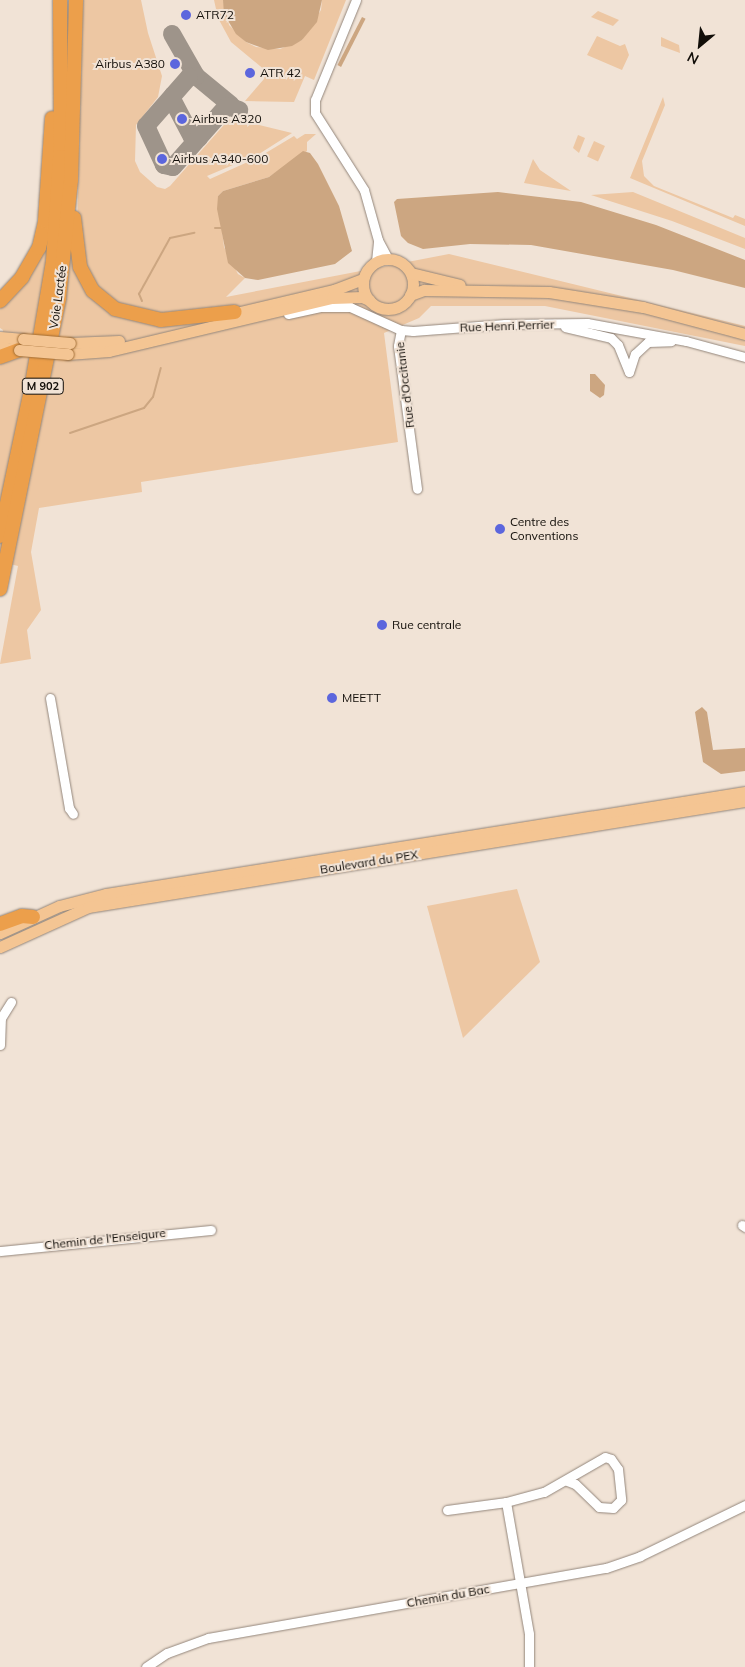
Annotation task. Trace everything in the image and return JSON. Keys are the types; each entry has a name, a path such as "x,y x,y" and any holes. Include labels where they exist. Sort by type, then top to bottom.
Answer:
{"highway":[{"name":"Voie Lactée","path":"0,536 44,322 53,262 60,144 58,60 60,0"},
{"name":"Voie Lactée","path":"0,589 59,298 71,180 76,0"},
{"path":"0,301 22,277 39,248 45,221 58,60"},
{"path":"71,180 75,244 80,267 93,291 115,309 141,318 161,320 235,312"},
{"path":"0,357 21,345"},
{"path":"0,506 4,493 10,490"},
{"path":"0,924 22,916 33,917"}],"main road":[{"path":"69,349 124,341 235,312 334,290 363,279 376,261 388,258 397,260 411,273 442,283 589,297 643,307 745,334"},
{"path":"410,295 411,273"},
{"path":"363,279 369,300"},
{"path":"0,347 21,345 109,351 332,298 362,297 383,309 392,309 399,306 410,295 424,290 521,292"},
{"path":"0,337 21,345"},
{"name":"Boulevard du PEX","path":"0,932 59,906 106,894 745,792"},
{"name":"Boulevard du PEX","path":"0,947 55,920 98,906 745,801"}],"street":[{"path":"356,0 314,107 318,121 337,144 364,190 378,240 388,258"},
{"path":"376,261 378,240"},
{"name":"Rue Henri Perrier","path":"272,313 350,307 401,330 587,323 631,329 745,357"},
{"path":"559,324 610,338 618,345 629,372 636,354 648,342 701,345"},
{"name":"Rue d'Occitanie","path":"401,330 398,346 417,489"},
{"path":"50,698 69,808 73,814"},
{"path":"0,1045 1,1018 11,1002"},
{"name":"Chemin de l'Enseigure","path":"0,1251 211,1230"},
{"path":"447,1510 506,1502 544,1492 566,1480 593,1460 605,1457 616,1464 621,1500 613,1508 599,1507 575,1484 566,1480"},
{"path":"506,1502 530,1646 529,1667"},
{"name":"Chemin du Bac","path":"146,1667 174,1650 208,1638 606,1568 640,1556 745,1504"}],"shaded area":[{"path":"83,0 141,0 148,33 162,76 158,97 136,125 135,161 140,172 157,187 165,189 170,186 230,118 292,133 259,154 207,176 210,179 259,157 294,136 297,139 305,134 316,134 307,142 307,151 269,177 223,191 218,196 224,247 238,274 245,278 226,297 449,254 745,326 745,346 545,306 431,306 419,318 384,333 398,442 141,482 142,492 39,508 31,552 41,610 27,630 31,659 0,664 18,566 10,564 0,567 0,350 3,330 0,328 0,309 46,238 71,245 87,273 77,231"},
{"path":"214,0 223,0 229,25 246,42 256,47 280,49 302,40 321,10 322,0 346,0 314,80 305,76 294,102 245,101 264,79 266,71 231,42 218,18"},
{"path":"223,0 322,0 317,22 302,40 292,46 268,50 246,42 236,34 224,14"},
{"path":"598,11 619,20 613,26 591,17"},
{"path":"362,17 366,19 341,67 337,65"},
{"path":"597,36 620,46 625,44 629,55 622,70 587,55"},
{"path":"661,37 679,45 680,53 661,46"},
{"path":"663,97 665,105 642,161 644,176 654,186 733,218 735,215 745,219 745,226 630,178"},
{"path":"578,135 585,138 579,153 573,148"},
{"path":"594,141 605,146 598,161 587,157"},
{"path":"303,151 310,153 318,164 339,206 352,251 335,264 258,280 245,278 228,263 217,209 218,196 223,191 269,177"},
{"path":"533,159 540,170 571,191 524,183"},
{"path":"498,192 581,202 656,225 745,260 745,288 673,270 531,245 470,244 423,249 408,243 401,236 394,202 397,199"},
{"path":"633,192 745,238 745,249 672,221 591,195"},
{"path":"590,374 595,374 605,385 604,395 600,398 590,391"},
{"path":"702,707 707,712 713,750 745,748 745,771 721,774 703,762 695,712"},
{"path":"517,889 540,962 463,1038 427,906"}],"waterway":[{"path":"215,228 222,228"},
{"path":"142,301 139,294 170,238 194,233"},
{"path":"70,433 144,408 153,397 161,368"}],"taxiway":[{"path":"172,34 196,76"},
{"path":"231,105 196,76 189,77 146,126 164,165 173,167 227,106 239,110"},
{"path":"173,95 173,101 192,137 199,138"}],"place":[{"name":"ATR72","path":"186,15"},
{"name":"Airbus A380","path":"175,64"},
{"name":"ATR 42","path":"250,73"},
{"name":"Airbus A320","path":"182,119"},
{"name":"Airbus A340-600","path":"162,159"},
{"name":"Centre des Conventions","path":"500,529"},
{"name":"Rue centrale","path":"382,625"},
{"name":"MEETT","path":"332,698"}]}
